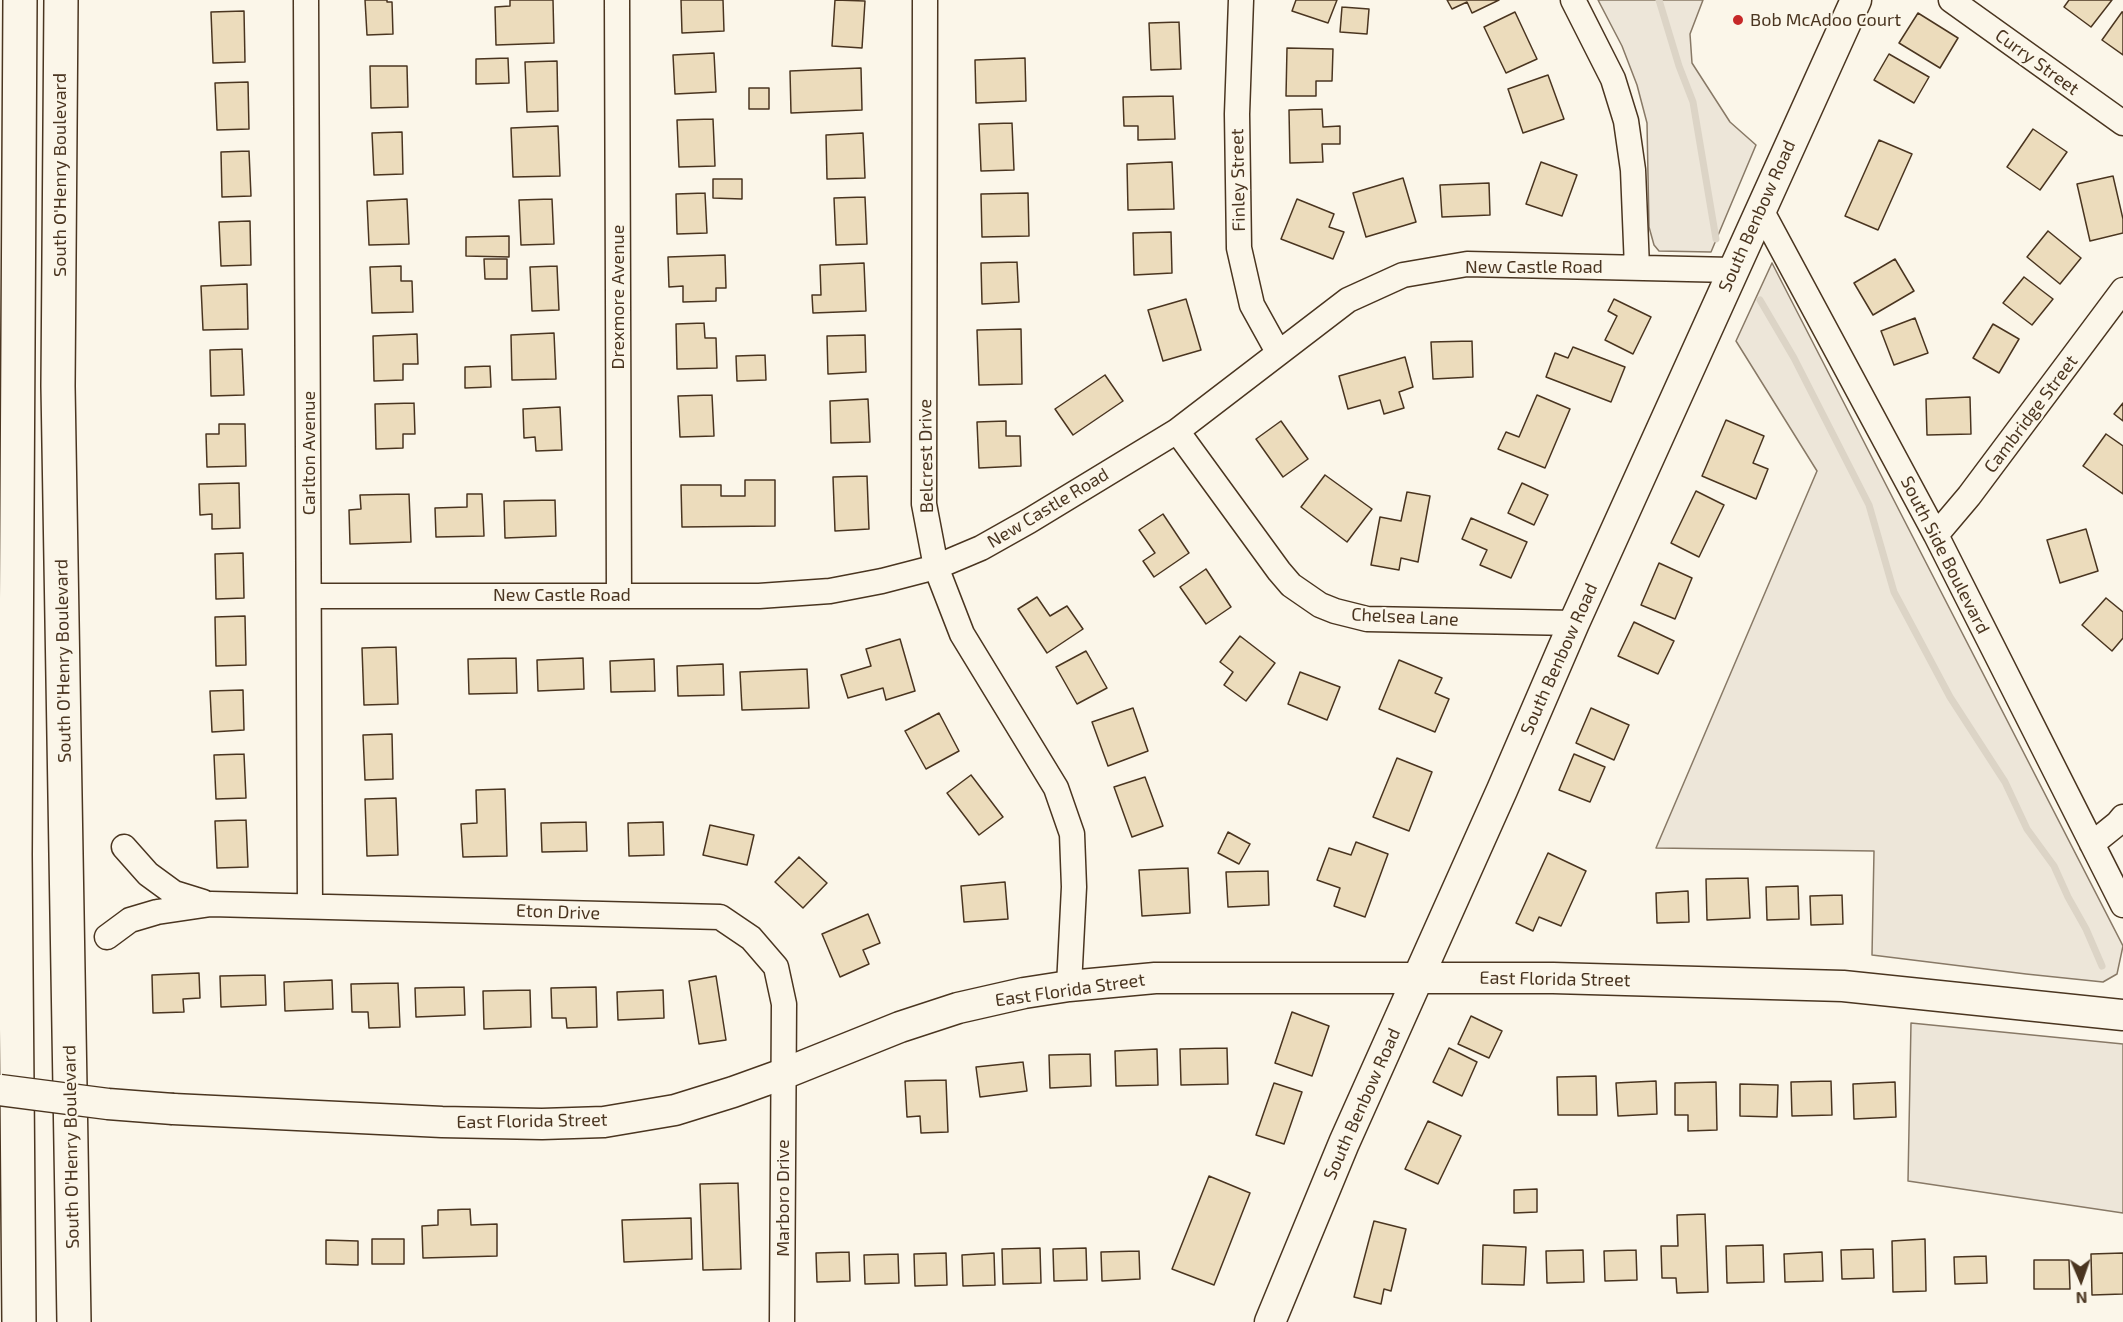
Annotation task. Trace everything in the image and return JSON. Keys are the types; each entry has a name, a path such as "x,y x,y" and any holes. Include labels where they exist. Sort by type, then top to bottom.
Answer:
{"highway":[{"path":"19,1322 15,854 20,0"},
{"name":"South O'Henry Boulevard","path":"61,0 58,386 74,1322"},
{"path":"0,335 8,316 19,260"},
{"path":"0,510 16,625"}],"main road":[{"name":"South Benbow Road","path":"1270,1322 1344,1143 1574,623 1856,0"},
{"name":"East Florida Street","path":"0,1090 108,1104 172,1109 442,1122 542,1124 604,1122 675,1110 783,1074 900,1027 958,1008 1024,993 1069,986 1155,978 1553,978 1843,986 2123,1015"}],"street":[{"name":"Carlton Avenue","path":"306,0 310,906"},
{"name":"Drexmore Avenue","path":"617,0 619,595"},
{"name":"Belcrest Drive","path":"925,0 924,504 936,567 962,634 1056,788 1072,834 1074,887 1069,986"},
{"name":"Finley Street","path":"1241,0 1237,114 1239,248 1252,305 1278,352"},
{"path":"1573,0 1613,79 1626,121 1633,170 1637,268"},
{"name":"Curry Street","path":"1951,0 2123,123"},
{"name":"South Side Boulevard","path":"1760,208 1936,535 2123,905"},
{"name":"New Castle Road","path":"310,596 759,596 830,591 882,581 936,567 981,548 1177,431 1348,300 1403,275 1467,264 1732,270"},
{"name":"Cambridge Street","path":"1936,535 1969,496 2123,290"},
{"name":"Chelsea Lane","path":"1177,431 1279,571 1291,585 1320,605 1352,616 1367,618 1574,623"},
{"path":"2092,844 2123,817"},
{"name":"Eton Drive","path":"124,848 148,874 174,893 211,904"},
{"name":"Eton Drive","path":"107,937 130,920 157,912 211,904 720,917 751,938 776,967 784,1004 783,1074"},
{"name":"Marboro Drive","path":"782,1322 783,1074"}],"shaded area":[{"path":"1598,0 1703,0 1690,34 1692,63 1730,122 1756,145 1711,252 1659,251 1654,245 1649,227 1647,123 1637,85 1622,46"},
{"path":"1772,263 2123,946 2117,974 2103,982 1872,955 1874,851 1656,848 1817,471 1736,341"},
{"path":"1911,1023 2123,1044 2123,1213 1908,1181"}],"building":[{"path":"365,0 392,2 393,34 367,35"},
{"path":"510,0 553,0 554,43 496,45 495,7 510,6"},
{"path":"681,0 723,0 724,31 682,33"},
{"path":"835,0 865,1 862,48 832,46"},
{"path":"1296,0 1337,0 1328,23 1292,11"},
{"path":"1447,0 1499,0 1472,13 1467,2 1452,9"},
{"path":"2069,0 2112,0 2091,27 2064,7"},
{"path":"1342,7 1369,9 1367,34 1340,32"},
{"path":"244,11 245,62 213,63 211,12"},
{"path":"1515,12 1537,59 1506,73 1484,27"},
{"path":"2123,12 2123,55 2102,40"},
{"path":"1918,13 1958,38 1940,68 1899,43"},
{"path":"1179,22 1181,69 1151,70 1149,23"},
{"path":"1287,48 1333,49 1332,81 1316,81 1316,96 1286,96"},
{"path":"714,53 716,92 675,94 673,55"},
{"path":"1889,54 1929,77 1914,103 1874,80"},
{"path":"508,58 509,83 476,84 476,59"},
{"path":"1025,58 1026,101 976,103 975,60"},
{"path":"557,61 558,111 527,112 525,62"},
{"path":"370,66 407,66 408,107 371,108"},
{"path":"861,68 862,110 791,113 790,71"},
{"path":"1548,75 1564,119 1523,133 1508,89"},
{"path":"248,82 249,129 217,130 215,83"},
{"path":"749,88 769,88 769,109 749,109"},
{"path":"1173,96 1175,139 1138,140 1138,126 1124,126 1123,97"},
{"path":"1322,109 1323,127 1340,126 1340,144 1322,144 1323,162 1290,163 1289,110"},
{"path":"713,119 715,166 679,167 677,120"},
{"path":"1012,123 1014,170 981,171 979,124"},
{"path":"558,126 560,176 513,177 511,128"},
{"path":"2033,129 2067,152 2040,190 2007,167"},
{"path":"402,132 403,174 374,175 372,133"},
{"path":"863,133 865,178 827,179 826,135"},
{"path":"1879,140 1912,154 1878,230 1845,216"},
{"path":"249,151 251,196 222,197 221,152"},
{"path":"1172,162 1174,209 1128,210 1127,164"},
{"path":"1541,162 1577,175 1562,216 1526,204"},
{"path":"2113,176 2123,219 2123,233 2090,241 2077,184"},
{"path":"1403,178 1416,222 1366,237 1353,193"},
{"path":"713,179 742,179 742,199 713,198"},
{"path":"1489,183 1490,215 1442,217 1440,185"},
{"path":"705,193 707,233 677,234 676,194"},
{"path":"1028,193 1029,236 982,237 981,194"},
{"path":"865,197 867,244 836,245 834,198"},
{"path":"407,199 409,244 369,245 367,201"},
{"path":"552,199 554,244 521,245 519,200"},
{"path":"1297,199 1334,214 1329,227 1344,232 1333,259 1281,239"},
{"path":"250,221 251,265 221,266 219,222"},
{"path":"2048,231 2081,258 2060,284 2027,257"},
{"path":"1171,232 1172,273 1134,275 1133,233"},
{"path":"509,236 509,257 466,256 466,237"},
{"path":"725,255 726,288 716,288 716,301 683,302 683,286 669,287 668,257"},
{"path":"484,259 507,259 507,279 485,279"},
{"path":"1895,259 1914,291 1873,315 1854,283"},
{"path":"1017,262 1019,302 982,304 981,263"},
{"path":"864,263 866,311 813,313 812,295 821,295 820,265"},
{"path":"401,266 401,281 412,281 413,312 372,313 370,267"},
{"path":"557,266 559,310 532,311 530,267"},
{"path":"2024,277 2053,299 2032,325 2003,303"},
{"path":"247,284 248,329 203,330 201,286"},
{"path":"1186,299 1201,350 1163,361 1148,310"},
{"path":"1614,299 1651,317 1633,354 1605,340 1617,316 1608,311"},
{"path":"1915,318 1928,353 1894,365 1881,331"},
{"path":"704,323 705,338 716,338 717,368 677,369 676,324"},
{"path":"1993,324 2019,339 1999,373 1973,358"},
{"path":"1021,329 1022,384 979,385 977,330"},
{"path":"554,333 556,379 512,380 511,335"},
{"path":"417,334 418,364 403,364 403,380 374,381 373,336"},
{"path":"865,335 866,372 828,374 827,336"},
{"path":"1472,341 1473,377 1433,379 1431,342"},
{"path":"1573,347 1625,367 1611,402 1546,377 1555,353 1568,358"},
{"path":"242,349 244,395 211,396 210,350"},
{"path":"765,355 766,380 737,381 736,356"},
{"path":"1405,357 1413,387 1399,392 1404,408 1384,414 1380,400 1348,409 1339,376"},
{"path":"490,366 491,387 465,388 465,367"},
{"path":"1105,375 1123,401 1073,435 1055,409"},
{"path":"712,395 714,436 680,437 678,396"},
{"path":"1537,395 1570,409 1545,468 1498,449 1506,432 1519,437"},
{"path":"1970,397 1971,434 1927,435 1926,399"},
{"path":"868,399 870,442 831,443 830,401"},
{"path":"414,403 415,434 403,434 403,448 376,449 375,404"},
{"path":"2123,403 2123,421 2114,414"},
{"path":"560,407 562,450 536,451 535,437 524,438 523,409"},
{"path":"1726,420 1764,436 1753,463 1768,469 1756,499 1702,476"},
{"path":"1006,421 1006,436 1020,436 1021,466 979,468 977,422"},
{"path":"1281,421 1308,459 1283,477 1256,439"},
{"path":"219,424 245,424 246,466 207,467 206,434 219,434"},
{"path":"2106,434 2123,446 2123,494 2083,466"},
{"path":"1325,475 1372,509 1347,542 1301,507"},
{"path":"867,476 869,529 835,531 833,477"},
{"path":"745,480 775,480 775,526 682,527 681,485 721,485 721,496 745,496"},
{"path":"239,483 240,528 212,529 212,514 200,515 199,484"},
{"path":"1522,483 1548,495 1534,525 1508,513"},
{"path":"1696,491 1724,505 1699,557 1671,543"},
{"path":"1407,492 1430,496 1418,562 1401,558 1399,570 1371,565 1380,517 1401,521"},
{"path":"409,494 411,542 350,544 349,510 361,509 360,495"},
{"path":"467,494 482,494 484,536 436,537 435,508 467,507"},
{"path":"555,500 556,536 505,538 504,501"},
{"path":"1163,514 1189,553 1154,577 1143,561 1155,553 1139,530"},
{"path":"1471,518 1527,542 1511,578 1480,565 1487,550 1462,539"},
{"path":"2086,529 2098,571 2060,583 2047,540"},
{"path":"243,553 244,598 216,599 215,554"},
{"path":"1659,563 1692,578 1675,619 1641,605"},
{"path":"1206,569 1231,607 1206,624 1180,587"},
{"path":"1037,597 1050,616 1067,606 1083,629 1047,653 1018,609"},
{"path":"2106,598 2123,612 2123,638 2112,651 2082,625"},
{"path":"245,616 246,665 216,666 215,617"},
{"path":"1634,622 1674,641 1658,674 1618,656"},
{"path":"1240,636 1275,663 1246,701 1224,685 1233,672 1220,662"},
{"path":"900,639 915,691 886,700 883,688 848,698 841,675 871,666 866,649"},
{"path":"396,647 398,704 364,705 362,648"},
{"path":"1086,651 1107,688 1077,704 1056,667"},
{"path":"516,658 517,693 469,694 468,659"},
{"path":"583,658 584,689 538,691 537,660"},
{"path":"654,659 655,691 611,692 610,661"},
{"path":"1399,660 1442,678 1435,693 1449,699 1435,732 1379,709"},
{"path":"723,664 724,695 678,696 677,666"},
{"path":"807,669 809,708 742,710 740,672"},
{"path":"1300,672 1340,687 1327,720 1288,704"},
{"path":"243,690 244,730 212,732 210,691"},
{"path":"1133,708 1148,751 1108,766 1092,722"},
{"path":"1591,708 1629,725 1614,760 1576,743"},
{"path":"939,713 959,751 926,769 905,731"},
{"path":"392,734 393,779 365,780 363,735"},
{"path":"244,754 246,798 216,799 214,755"},
{"path":"1574,754 1605,767 1590,802 1559,790"},
{"path":"1397,758 1432,772 1409,831 1373,817"},
{"path":"971,775 1003,817 979,835 947,793"},
{"path":"1145,777 1163,826 1132,837 1114,787"},
{"path":"505,789 507,856 463,857 461,824 477,823 476,790"},
{"path":"396,798 398,855 367,856 365,799"},
{"path":"246,820 248,867 217,868 215,821"},
{"path":"586,822 587,851 542,852 541,823"},
{"path":"663,822 664,855 629,856 628,823"},
{"path":"710,825 754,835 747,865 703,855"},
{"path":"1228,832 1250,844 1239,864 1218,853"},
{"path":"1356,842 1388,854 1365,917 1334,906 1340,888 1317,880 1329,848 1351,855"},
{"path":"1548,853 1586,871 1561,926 1539,917 1533,931 1516,923"},
{"path":"799,857 827,883 803,908 775,882"},
{"path":"1188,868 1190,913 1142,916 1139,870"},
{"path":"1268,871 1269,905 1228,907 1226,872"},
{"path":"1748,878 1750,918 1707,920 1706,879"},
{"path":"1005,882 1008,919 964,922 961,886"},
{"path":"1798,886 1799,919 1767,920 1766,887"},
{"path":"1688,891 1689,922 1657,923 1656,893"},
{"path":"1842,895 1843,924 1811,925 1810,896"},
{"path":"868,914 880,943 863,950 869,964 840,977 822,934"},
{"path":"199,973 200,998 183,999 184,1012 153,1013 152,975"},
{"path":"265,975 266,1005 221,1007 220,976"},
{"path":"716,976 726,1040 699,1044 689,981"},
{"path":"332,980 333,1009 285,1011 284,982"},
{"path":"398,983 400,1027 369,1028 368,1012 352,1012 351,984"},
{"path":"464,987 465,1015 416,1017 415,988"},
{"path":"596,987 597,1027 567,1028 566,1018 552,1018 551,988"},
{"path":"530,990 531,1027 484,1029 483,991"},
{"path":"663,990 664,1018 618,1020 617,992"},
{"path":"1292,1012 1329,1026 1312,1076 1275,1063"},
{"path":"1471,1016 1502,1031 1489,1058 1458,1044"},
{"path":"1227,1048 1228,1084 1181,1085 1180,1049"},
{"path":"1449,1048 1477,1062 1462,1096 1433,1082"},
{"path":"1157,1049 1158,1085 1116,1086 1115,1051"},
{"path":"1090,1054 1091,1086 1050,1088 1049,1055"},
{"path":"1023,1062 1027,1091 980,1097 976,1067"},
{"path":"1596,1076 1597,1115 1558,1115 1557,1077"},
{"path":"946,1080 948,1132 921,1133 920,1116 907,1117 905,1081"},
{"path":"1656,1081 1657,1114 1618,1116 1616,1083"},
{"path":"1831,1081 1832,1115 1792,1116 1791,1082"},
{"path":"1716,1082 1717,1130 1688,1131 1688,1115 1675,1115 1675,1083"},
{"path":"1895,1082 1896,1117 1854,1119 1853,1084"},
{"path":"1274,1083 1302,1092 1284,1144 1256,1135"},
{"path":"1740,1084 1778,1085 1777,1117 1740,1116"},
{"path":"1428,1121 1461,1136 1438,1184 1405,1169"},
{"path":"1209,1176 1250,1193 1214,1285 1172,1269"},
{"path":"738,1183 741,1269 703,1270 700,1184"},
{"path":"1537,1189 1537,1212 1514,1213 1514,1190"},
{"path":"470,1209 471,1225 497,1224 497,1256 423,1258 422,1226 438,1225 438,1210"},
{"path":"1705,1214 1708,1292 1677,1293 1676,1278 1662,1278 1661,1246 1678,1246 1677,1215"},
{"path":"691,1218 692,1259 624,1262 622,1220"},
{"path":"1374,1221 1406,1229 1391,1291 1384,1289 1381,1304 1354,1297"},
{"path":"372,1239 404,1239 404,1264 372,1264"},
{"path":"1925,1239 1926,1291 1893,1292 1892,1241"},
{"path":"326,1240 358,1241 358,1265 326,1264"},
{"path":"1483,1245 1526,1247 1524,1285 1482,1284"},
{"path":"1763,1245 1764,1282 1727,1283 1726,1246"},
{"path":"1040,1248 1041,1283 1003,1284 1002,1249"},
{"path":"1086,1248 1087,1280 1054,1281 1053,1249"},
{"path":"1873,1249 1874,1278 1842,1279 1841,1250"},
{"path":"1583,1250 1584,1282 1547,1283 1546,1251"},
{"path":"1636,1250 1637,1280 1605,1281 1604,1251"},
{"path":"1139,1251 1140,1279 1102,1281 1101,1252"},
{"path":"849,1252 850,1281 817,1282 816,1253"},
{"path":"1822,1252 1823,1281 1785,1282 1784,1254"},
{"path":"946,1253 947,1285 915,1286 914,1254"},
{"path":"994,1253 995,1285 963,1286 962,1255"},
{"path":"2123,1253 2123,1294 2092,1295 2091,1254"},
{"path":"898,1254 899,1283 865,1284 864,1255"},
{"path":"1986,1256 1987,1283 1955,1284 1954,1257"},
{"path":"2034,1260 2069,1260 2070,1289 2034,1289"}],"waterway":[{"path":"1659,0 1679,66 1693,102 1716,239"},
{"path":"1760,300 1794,358 1869,505 1894,592 1950,697 2005,782 2027,829 2054,866 2102,966"}],"place":[{"name":"Bob McAdoo Court","path":"1738,20"}]}
